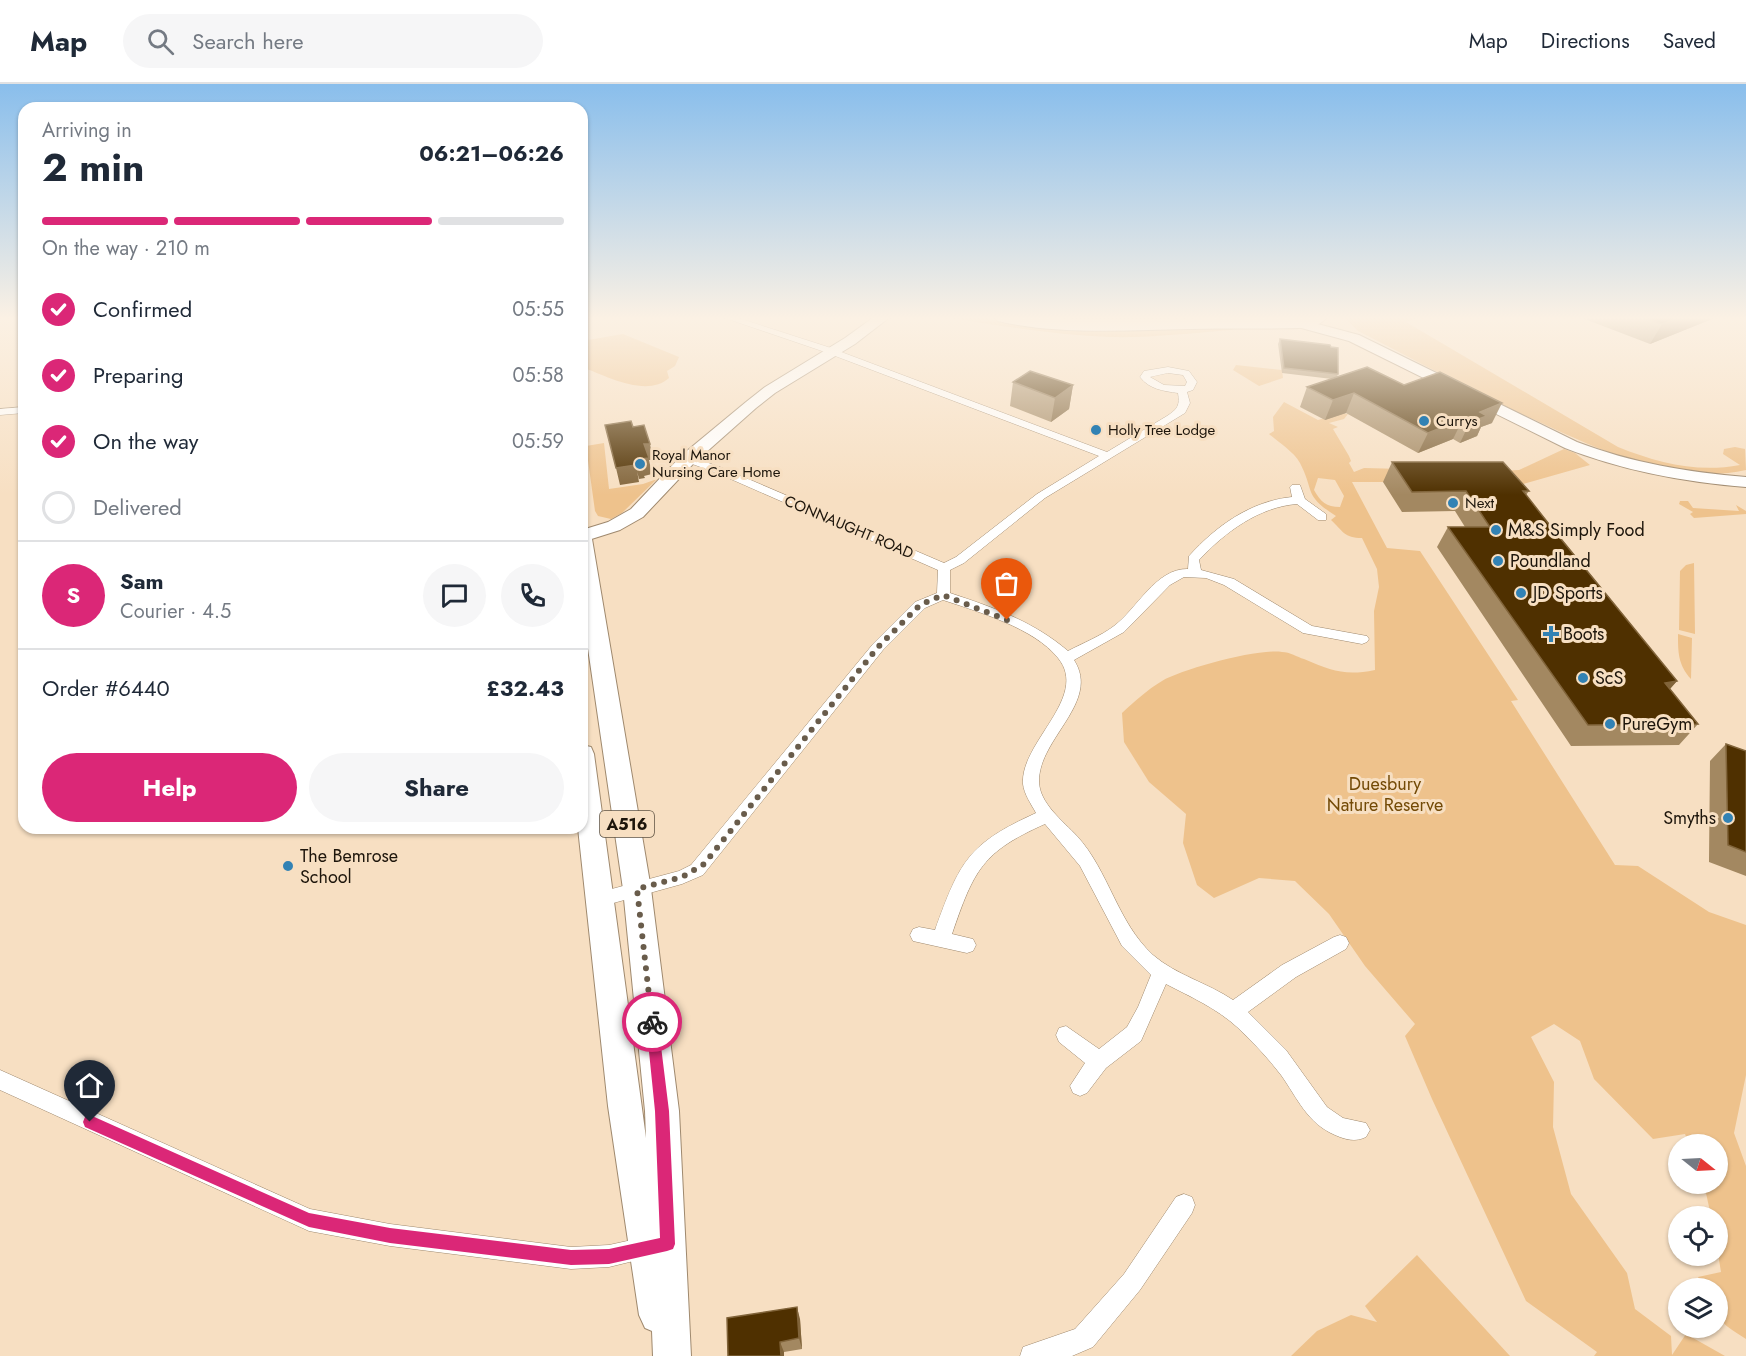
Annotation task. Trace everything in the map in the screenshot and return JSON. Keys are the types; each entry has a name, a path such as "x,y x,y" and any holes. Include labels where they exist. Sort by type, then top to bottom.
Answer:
{"main road":[{"name":"A516","path":"588,575 637,889 662,1111 656,1246 666,1356"},
{"name":"A516","path":"588,802 600,899 672,1356"}],"street":[{"path":"588,535 604,531 637,513 688,459 770,390 793,376"},
{"path":"895,376 1108,456"},
{"path":"1433,376 1595,455 1660,473 1746,482"},
{"path":"943,595 944,568 960,560 1041,496 1180,411 1185,403 1182,390"},
{"path":"0,412 18,410"},
{"name":"CONNAUGHT ROAD","path":"688,459 721,471 944,568"},
{"path":"1296,487 1299,501"},
{"path":"1196,573 1193,559 1207,545 1256,510 1274,503 1299,501 1322,517"},
{"path":"1067,657 1119,629 1173,576 1196,573 1229,582 1308,630 1362,639"},
{"path":"600,899 682,877 704,864 878,647 920,605 943,595 1007,620 1040,636 1067,657 1074,669 1074,688 1035,761 1031,774 1034,793 1048,815 1084,857 1132,944 1161,973 1222,1003 1233,1011 1281,1058 1316,1111 1339,1128 1359,1130"},
{"path":"941,940 963,884 976,860 1000,839 1048,815"},
{"path":"919,935 967,945"},
{"path":"1233,1011 1289,971 1340,943"},
{"path":"1080,1086 1099,1061 1134,1034 1146,1012 1161,973"},
{"path":"1066,1035 1099,1061"},
{"path":"0,1080 309,1220 390,1235 571,1258 609,1256 656,1246"},
{"path":"1032,1356 1064,1347 1084,1338 1132,1282 1184,1205"}],"green space":[{"path":"605,376 669,378 660,384 650,386 638,386"},
{"path":"1243,376 1283,376 1283,378 1259,386"},
{"path":"1446,376 1498,376 1618,447 1663,462 1708,468 1740,465 1723,454 1724,449 1735,447 1745,449 1746,470 1719,474 1692,473 1637,462 1584,442"},
{"name":"Duesbury Nature Reserve","path":"1284,402 1318,420 1342,413 1348,414 1344,419 1329,423 1338,427 1333,429 1349,456 1351,461 1349,463 1354,472 1364,468 1483,471 1492,482 1352,482 1387,548 1420,551 1518,700 1511,701 1615,865 1638,866 1709,912 1746,925 1746,1075 1734,1133 1746,1166 1746,1339 1728,1326 1728,1278 1698,1277 1721,1272 1720,1266 1728,1266 1728,1206 1709,1206 1706,1194 1728,1194 1728,1134 1668,1134 1668,1137 1653,1139 1594,1079 1580,1041 1554,1024 1531,1037 1554,1082 1553,1127 1571,1194 1627,1273 1635,1309 1668,1334 1668,1338 1671,1338 1672,1355 1683,1338 1693,1338 1725,1356 1594,1356 1597,1352 1526,1301 1405,1036 1415,1024 1365,966 1329,914 1295,881 1259,878 1214,898 1197,885 1183,843 1186,814 1149,782 1124,742 1122,713 1162,681 1203,665 1239,656 1271,652 1288,653 1339,671 1375,670 1374,611 1379,587 1377,569 1362,538 1347,535 1341,531 1331,520 1336,516 1314,498 1300,463 1290,451 1269,434 1274,431 1273,417","holes":["1318,478 1335,480 1344,496 1340,507 1324,503 1314,490"]},
{"path":"604,443 609,489 643,484 657,479 622,513 611,519 598,516 595,511 588,446"},
{"path":"1564,449 1575,453 1590,465 1516,486 1500,471 1519,470"},
{"path":"1680,501 1688,501 1693,508 1739,511 1736,505 1746,511 1746,514 1694,518 1690,514 1693,512 1679,504"},
{"path":"1694,563 1695,634 1679,630 1680,571 1686,565"},
{"path":"1678,634 1692,638 1691,679 1683,669 1678,647"},
{"path":"1417,1255 1510,1356 1291,1356 1317,1331 1351,1315 1377,1322 1365,1306"}],"building":[{"path":"1022,376 1046,376 1073,385 1055,398 1013,382"},
{"path":"1339,376 1386,376 1404,385 1428,376 1449,376 1502,403 1480,412 1487,416 1470,422 1463,419 1428,433 1354,393 1333,400 1307,387"},
{"path":"631,421 633,427 644,425 650,444 644,444 649,458 641,459 642,462 635,463 636,465 616,468 605,425"},
{"path":"1392,462 1503,462 1529,491 1523,491 1552,528 1677,681 1665,683 1698,724 1588,725 1448,527 1490,527 1466,491 1412,492"},
{"path":"1726,744 1746,751 1746,852 1728,845"},
{"path":"797,1307 799,1338 780,1342 781,1356 728,1356 727,1318"}],"way so far":[{"path":"652,1022 637,889 682,877 704,864 878,647 920,605 943,595 1007,620"}],"place":[{"name":"Currys","path":"1424,421"},
{"name":"Holly Tree Lodge","path":"1096,430"},
{"name":"Royal Manor Nursing Care Home","path":"640,464"},
{"name":"Next","path":"1453,503"},
{"name":"M&S Simply Food","path":"1496,530"},
{"name":"Poundland","path":"1498,561"},
{"name":"JD Sports","path":"1521,593"},
{"name":"Boots","path":"1551,634"},
{"name":"ScS","path":"1583,678"},
{"name":"PureGym","path":"1610,724"},
{"name":"Smyths","path":"1728,818"},
{"name":"The Bemrose School","path":"288,866"}],"route":[{"path":"90,1122 309,1220 390,1235 571,1258 609,1256 667,1244 662,1111 652,1022"}]}
